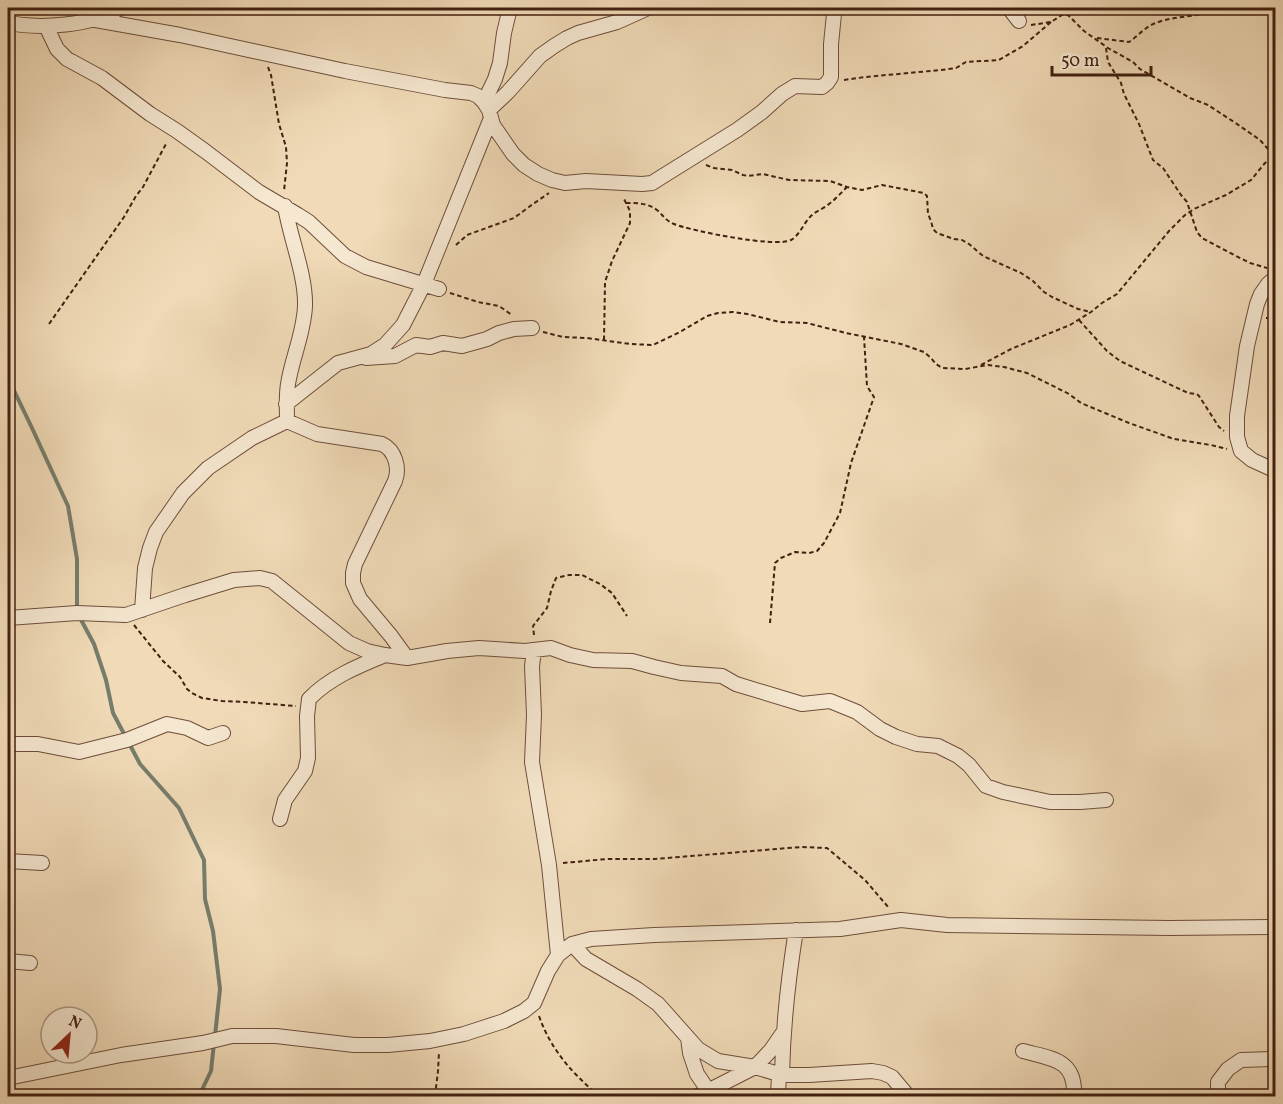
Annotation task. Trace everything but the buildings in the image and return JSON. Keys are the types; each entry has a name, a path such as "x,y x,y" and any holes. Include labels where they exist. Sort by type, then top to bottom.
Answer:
{"street":[{"path":"8,23 46,26 77,22 110,14 120,8"},
{"path":"286,404 338,363 371,354 385,345 403,325 424,284 488,110 500,63 510,8"},
{"path":"488,110 508,92 540,56 554,46 578,33 617,22 648,8"},
{"path":"90,19 445,90 471,93 478,96 488,110 493,125 513,154 538,174 565,183 642,184 652,183 737,130 795,86 822,87 828,83 831,77 831,44 834,14 837,8"},
{"path":"1009,8 1019,21"},
{"path":"46,26 57,49 67,59 102,78 259,192 309,222 335,248 352,260 366,267 440,289"},
{"path":"285,206 303,283 305,306 297,351 288,382 287,421"},
{"path":"1275,277 1261,294 1249,338 1237,416 1238,440 1241,450 1252,460 1275,471"},
{"path":"358,358 395,356 416,345 430,347 443,343 462,346 514,329 532,328"},
{"path":"142,610 145,568 150,548 156,532 183,493 208,468 252,438 287,421 317,434 382,444 393,454 398,472 396,481 355,564 353,583 360,599 407,658"},
{"path":"8,618 77,613 126,615 234,580 260,578 272,581 349,643 367,651 407,658 478,648 507,650 551,648 593,660 632,661 681,673 722,676 736,684 802,704 830,701 857,712 880,729 896,737 917,744 938,746 958,756 969,765 986,786 1003,792 1050,802 1106,800"},
{"path":"534,650 532,762 549,865 558,956"},
{"path":"280,819 285,800 305,771 308,758 308,702 312,696 334,680 357,666 384,655"},
{"path":"8,744 38,744 79,752 128,740 167,724 188,728 208,738 223,733"},
{"path":"8,861 42,863"},
{"path":"8,1078 121,1055 203,1043 232,1035 276,1036 354,1045 388,1045 439,1039 484,1028 525,1011 534,1004 548,971 558,956 572,944 591,939 840,929 901,921 947,925 1275,927"},
{"path":"778,1096 786,997 796,930"},
{"path":"572,944 586,959 658,1004 698,1049 718,1061 780,1074 809,1075 872,1071 883,1073 892,1077 908,1096"},
{"path":"8,961 30,963"},
{"path":"688,1038 690,1053 706,1094 755,1067 783,1034"},
{"path":"1023,1051 1052,1059 1064,1065 1070,1071 1073,1079 1074,1096"},
{"path":"1218,1096 1218,1082 1228,1069 1241,1060 1275,1059"}],"path":[{"path":"1214,8 1215,12"},
{"path":"1095,38 1129,42 1155,23 1215,12 1221,8"},
{"path":"828,83 956,68 966,62 999,60 1023,46 1051,22 1062,15 1068,15 1077,26 1126,57 1140,69 1208,105 1237,124 1260,140 1275,158 1265,163 1251,180 1226,195 1191,211 1169,231 1117,294 1092,312 1070,325 1011,349 977,367"},
{"path":"1019,21 1031,25 1051,22"},
{"path":"1106,46 1108,62 1121,83 1153,160 1168,174 1187,202 1197,232 1202,238 1250,263 1275,270"},
{"path":"262,53 271,75 279,124 286,147 287,163 283,194 285,206"},
{"path":"49,324 124,217 167,142 177,131"},
{"path":"688,161 732,170 742,175 763,174 789,180 830,181 862,190 882,185 924,193 927,196 928,214 933,229 937,233 962,240 983,256 1021,273 1052,297 1078,309 1092,312"},
{"path":"454,246 467,235 514,218 565,183"},
{"path":"604,341 605,282 630,223 630,211 616,184"},
{"path":"626,202 644,204 654,208 665,220 718,236 786,241 793,239 812,215 825,208 847,187"},
{"path":"440,289 499,306 532,328 549,334 630,344 653,345 706,316 718,313 733,312 780,322 807,323 901,344 924,352 942,368 965,369 988,365 1027,373 1069,394 1087,406 1129,423 1174,439 1211,445 1246,455"},
{"path":"1079,320 1107,351 1120,360 1188,393 1197,394 1219,427 1238,440"},
{"path":"770,623 775,563 795,552 817,551 824,543 840,513 851,463 874,397 867,386 864,337"},
{"path":"534,650 533,626 547,608 550,591 556,578 569,575 582,576 600,584 612,593 627,616"},
{"path":"126,615 163,661 180,676 192,693 202,698 222,701 308,708"},
{"path":"549,865 607,859 655,859 801,847 827,848 865,880 901,921"},
{"path":"534,1004 556,1052 579,1079 599,1096"},
{"path":"435,1096 439,1039"}],"waterway":[{"path":"8,378 68,506 77,559 77,609"},
{"path":"79,616 94,644 106,680 113,713 140,764 179,808 204,860 205,899 213,931 220,989 215,1036"},
{"path":"199,1096 211,1071 214,1043"}]}
